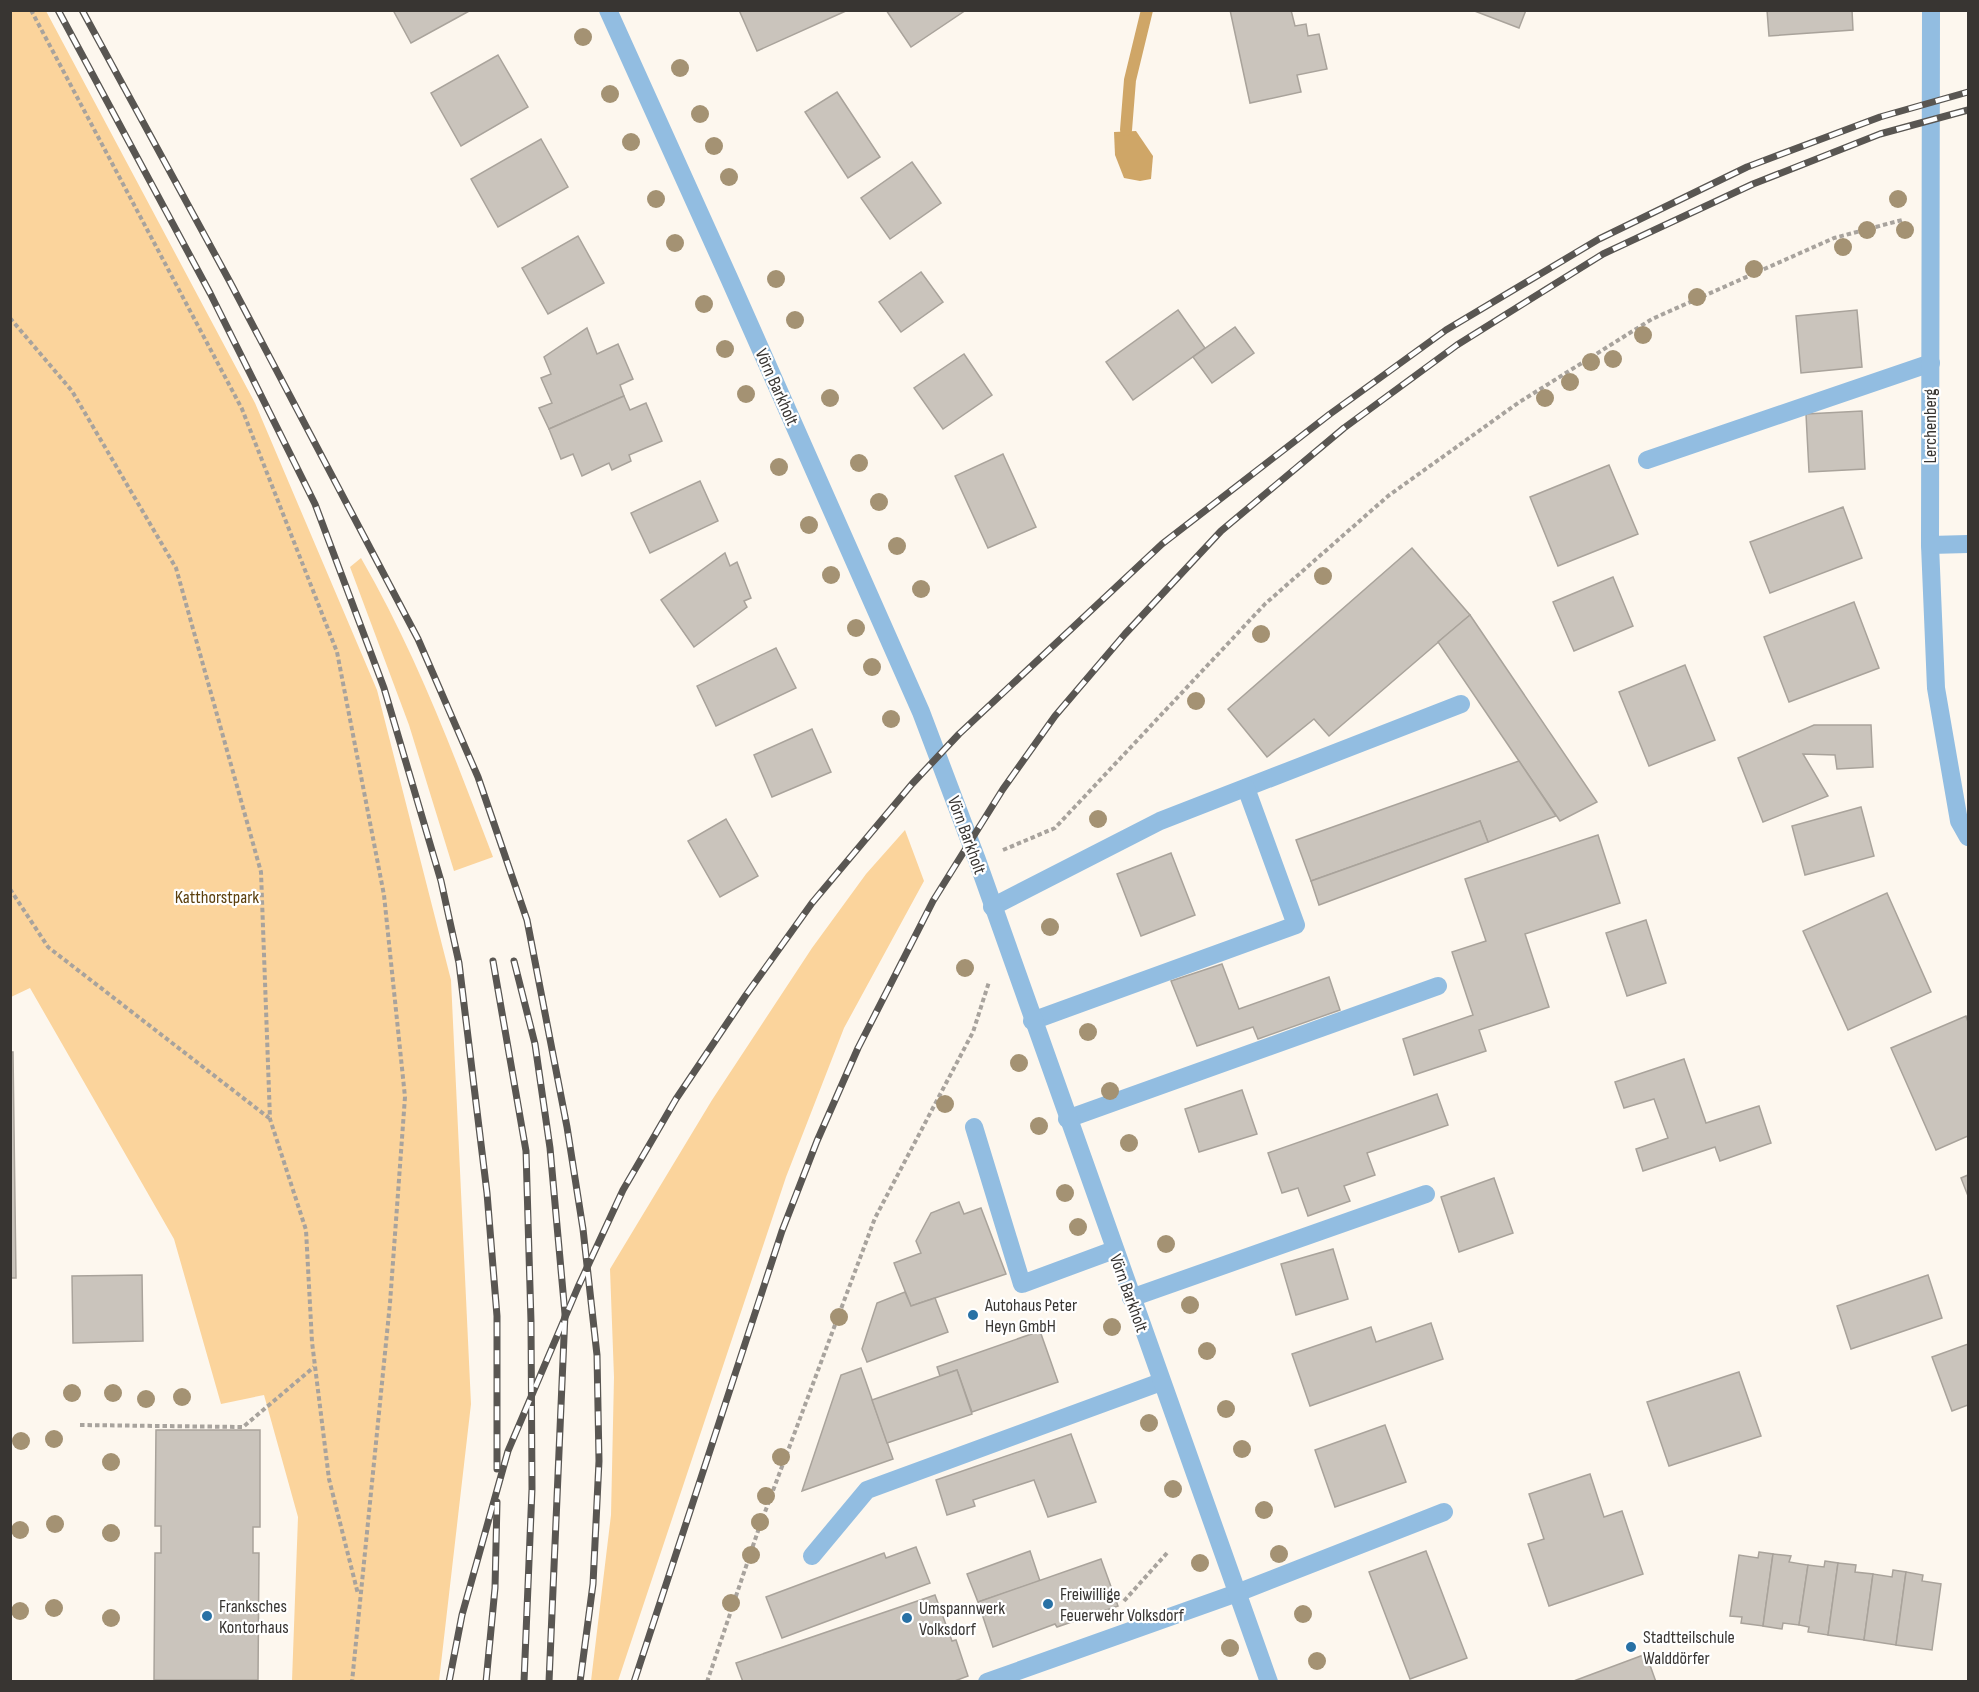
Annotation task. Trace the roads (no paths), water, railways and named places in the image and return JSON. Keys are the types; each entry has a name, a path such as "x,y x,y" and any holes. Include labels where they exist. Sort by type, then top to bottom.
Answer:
{"street":[{"name":"Vörn Barkholt","path":"608,10 921,712 977,860 1032,1021 1269,1682"},
{"name":"Lerchenberg","path":"1931,10 1930,545 1936,688 1959,821 1968,837"},
{"path":"1647,460 1931,363"},
{"path":"1930,545 1968,544"},
{"path":"992,907 1160,821 1461,704"},
{"path":"1032,1021 1296,925 1246,788"},
{"path":"1067,1119 1438,986"},
{"path":"974,1127 1022,1284 1114,1250"},
{"path":"1131,1298 1426,1194"},
{"path":"812,1556 867,1490 1161,1382"},
{"path":"987,1682 1237,1593 1444,1512"}],"waterway":[{"path":"1126,130 1130,80 1147,10"}],"railway":[{"path":"58,10 210,293 315,504 384,688 441,881 459,963 487,1193 497,1316 497,1469"},
{"path":"82,10 230,282 418,639 478,777 527,920 567,1127 583,1229 597,1355 599,1461 593,1584 580,1682"},
{"path":"449,1682 462,1615 508,1451 578,1287 623,1190 676,1099 812,903 912,784 959,734 1162,544 1330,414 1446,330 1599,239 1747,167 1880,117 1968,92"},
{"path":"634,1682 782,1231 817,1141 858,1048 933,901 1003,789 1055,716 1125,634 1221,531 1344,428 1457,345 1603,254 1753,184 1880,134 1968,110"},
{"path":"493,961 526,1151 531,1322 532,1489 524,1682"},
{"path":"514,961 535,1044 550,1148 565,1314 549,1682"},
{"path":"486,1682 495,1588 497,1502"}],"place":[{"name":"Autohaus Peter Heyn GmbH","path":"973,1315"},
{"name":"Freiwillige Feuerwehr Volksdorf","path":"1048,1604"},
{"name":"Franksches Kontorhaus","path":"207,1616"},
{"name":"Umspannwerk Volksdorf","path":"907,1618"},
{"name":"Stadtteilschule Walddörfer","path":"1631,1647"}],"park label":[{"name":"Katthorstpark","path":"217,897"}]}
